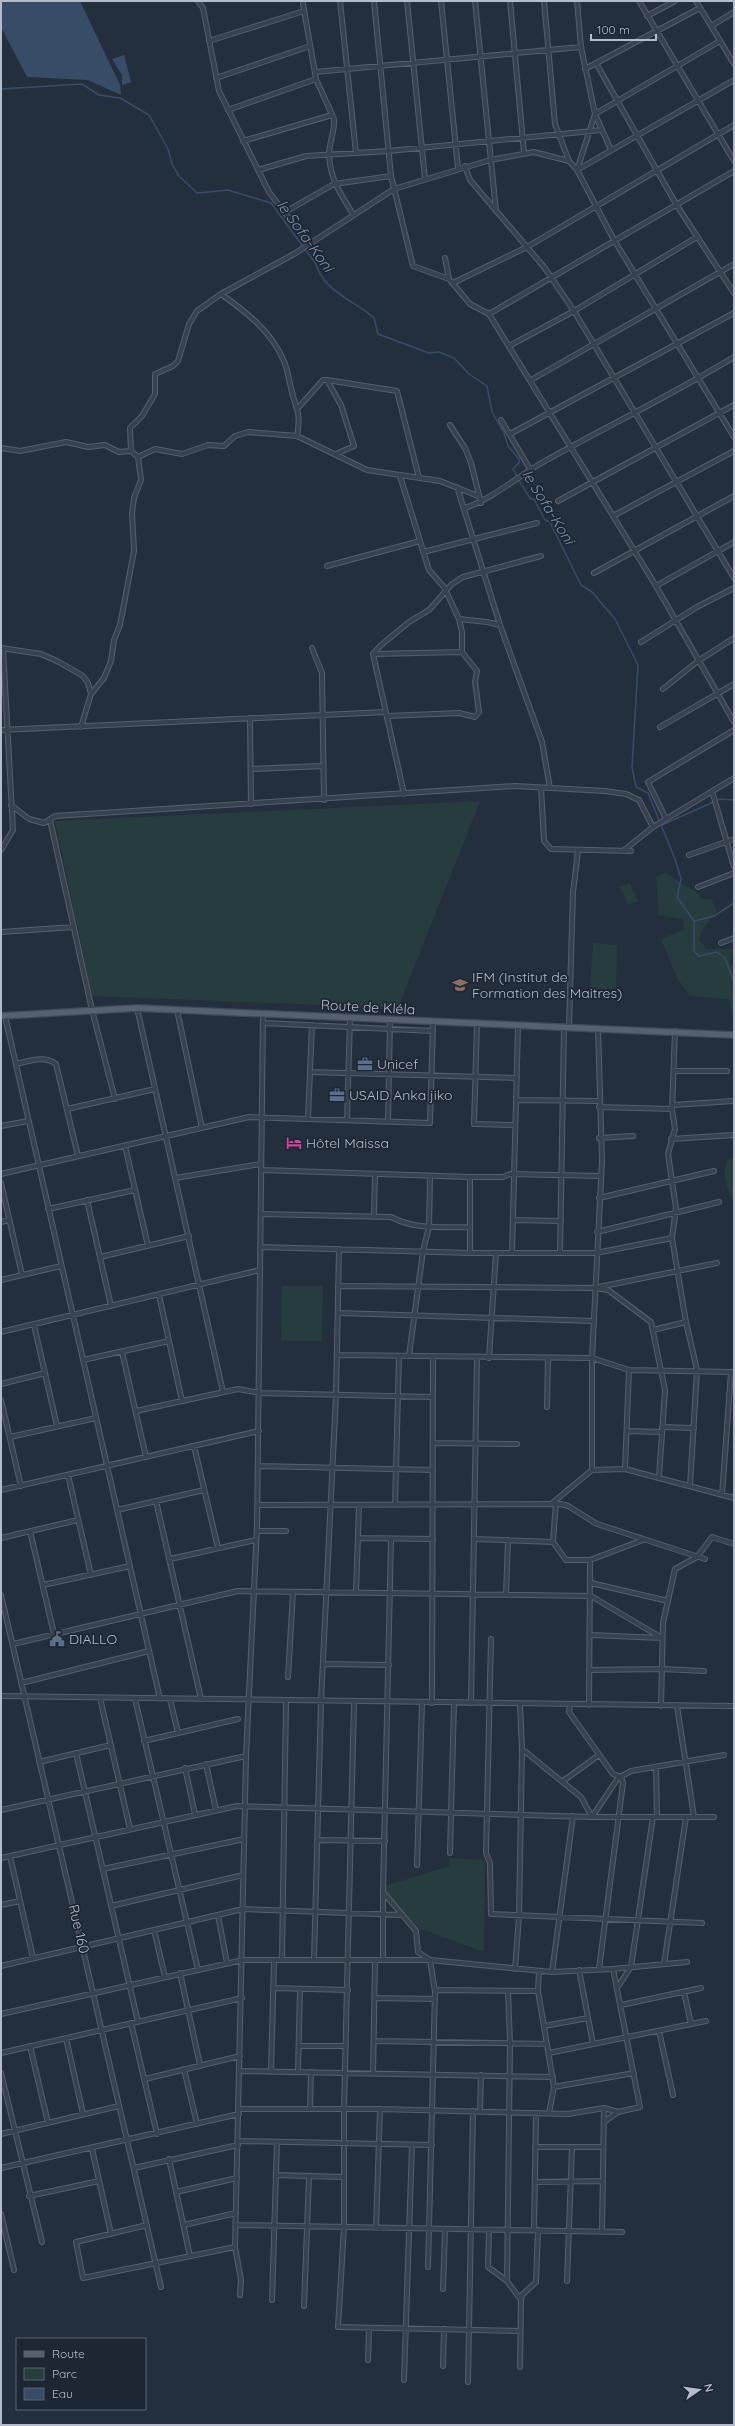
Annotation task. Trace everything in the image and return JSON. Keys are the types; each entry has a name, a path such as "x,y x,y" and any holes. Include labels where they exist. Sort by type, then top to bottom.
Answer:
{"main road":[{"name":"Route de Kléla","path":"3,1016 137,1008 433,1023 675,1031 733,1035"}],"street":[{"path":"198,1 203,8 219,91 269,192 308,245"},
{"path":"340,1 356,153"},
{"path":"374,1 391,176 413,266 449,279 470,304 490,314 656,586 674,621 734,722"},
{"path":"407,1 425,179"},
{"path":"441,1 458,168"},
{"path":"475,1 479,56 496,212"},
{"path":"510,1 524,153"},
{"path":"544,1 550,49 555,124 569,161 577,170 614,240 679,344 734,437"},
{"path":"577,1 581,47 595,114 611,150"},
{"path":"639,1 734,161"},
{"path":"647,16 675,1"},
{"path":"696,1 734,64"},
{"path":"303,4 316,79 332,115 335,126 329,155 334,184 353,214"},
{"path":"585,69 700,8"},
{"path":"209,41 304,11"},
{"path":"711,26 734,12"},
{"path":"577,170 595,114 720,41"},
{"path":"216,78 310,46"},
{"path":"315,72 447,58 581,47"},
{"path":"596,63 676,204 734,293"},
{"path":"228,110 316,79"},
{"path":"577,170 734,80"},
{"path":"244,141 332,115"},
{"path":"453,283 527,247 734,125"},
{"path":"258,170 306,156 389,151 602,130"},
{"path":"131,451 130,428 142,416 155,394 155,374 173,366 178,361 189,324 197,311 220,294 302,249 353,214 394,189 465,166 524,153 540,152 569,161"},
{"path":"465,166 470,180 552,278 574,311 636,413 675,483 719,551 734,578"},
{"path":"490,314 734,171"},
{"path":"284,212 334,184 391,176"},
{"path":"510,346 574,311 697,237"},
{"path":"444,258 449,279"},
{"path":"531,380 595,345 734,264"},
{"path":"220,294 248,313 262,327 284,360 292,393 298,408 300,421 297,436"},
{"path":"510,434 615,379 734,313"},
{"path":"465,508 481,503 530,469 636,413 734,357"},
{"path":"298,408 323,380 397,391 419,478"},
{"path":"328,380 341,405 354,446 336,454"},
{"path":"558,501 734,405"},
{"path":"501,420 530,469"},
{"path":"450,425 471,463 478,496 481,503"},
{"path":"138,457 155,449 182,454 208,445 224,446 235,436 248,432 297,436 368,470 440,481 478,496"},
{"path":"1,448 20,451 66,442 88,447 105,445 119,452 131,451 138,457 141,480 134,498 132,513 134,551 120,625 114,640 111,661 104,678 91,694 81,727"},
{"path":"613,516 734,452"},
{"path":"1,730 321,715 459,713 475,717 479,712 475,682 477,671 462,652 462,632 459,619 446,591 429,570 400,476"},
{"path":"458,487 500,625 542,742 550,788"},
{"path":"594,573 734,496"},
{"path":"423,552 537,523"},
{"path":"326,566 420,541"},
{"path":"656,586 734,542"},
{"path":"373,654 380,646 409,622 429,610 452,584 463,577 541,556"},
{"path":"641,642 674,621 734,588"},
{"path":"459,619 500,625"},
{"path":"663,689 698,661 734,638"},
{"path":"1,850 12,830 2,648 40,654 59,662 83,676 88,683 91,694"},
{"path":"312,648 322,673 321,715 324,800"},
{"path":"373,654 462,652"},
{"path":"373,654 404,794"},
{"path":"660,727 734,684"},
{"path":"250,718 251,804"},
{"path":"666,819 648,782 734,730"},
{"path":"251,769 323,766"},
{"path":"623,851 653,827 734,778"},
{"path":"11,805 29,819 44,823 55,816 324,800 515,786 605,790 626,794 639,800 653,827"},
{"path":"541,788 545,843 551,849 578,851 631,851"},
{"path":"712,792 734,867"},
{"path":"50,820 92,1010 115,1098"},
{"path":"689,855 734,839"},
{"path":"560,1253 566,1027 573,892 578,851"},
{"path":"698,886 734,873"},
{"path":"1,932 74,927"},
{"path":"721,943 734,938"},
{"path":"137,1008 224,1392"},
{"path":"177,1010 202,1128"},
{"path":"240,2295 241,2280 235,2247 243,1960 243,1875 246,1756 257,1531 260,1393 263,1014"},
{"path":"3,1016 16,1064 160,1699"},
{"path":"347,1120 350,1018"},
{"path":"388,1122 390,1020"},
{"path":"263,1023 433,1031"},
{"path":"1,1174 249,1117 430,1123 433,1023"},
{"path":"477,1024 474,1124 515,1125"},
{"path":"308,1118 312,1025"},
{"path":"512,1253 518,1026"},
{"path":"592,1470 593,1321 600,1176 598,1028"},
{"path":"675,1031 672,1107 674,1129 668,1154 676,1212 672,1238 686,1322 697,1370 690,1486"},
{"path":"16,1064 40,1059 50,1060 56,1064 78,1156"},
{"path":"674,1071 727,1071"},
{"path":"310,1072 516,1078"},
{"path":"67,1109 155,1089"},
{"path":"516,1100 599,1101"},
{"path":"599,1107 672,1107 733,1101"},
{"path":"1,1126 28,1121"},
{"path":"672,1139 734,1135"},
{"path":"599,1138 633,1136"},
{"path":"125,1146 148,1246"},
{"path":"175,1178 261,1164"},
{"path":"262,1170 470,1177 503,1177 514,1174 600,1176"},
{"path":"599,1198 714,1171"},
{"path":"374,1217 375,1174"},
{"path":"409,1356 423,1251 429,1227 430,1176"},
{"path":"470,1177 470,1253"},
{"path":"1,1183 22,1275"},
{"path":"48,1209 135,1190"},
{"path":"87,1200 111,1306"},
{"path":"597,1232 719,1202"},
{"path":"262,1214 391,1217 404,1224 429,1227 470,1227"},
{"path":"1,1222 9,1220"},
{"path":"513,1220 561,1221"},
{"path":"100,1257 188,1236"},
{"path":"260,1246 470,1253 596,1253 672,1238"},
{"path":"314,1960 321,1701 336,1396 339,1248"},
{"path":"489,1358 496,1253"},
{"path":"595,1288 717,1263"},
{"path":"1,1280 61,1266"},
{"path":"1,1332 260,1270"},
{"path":"338,1286 595,1288 608,1290 651,1322 663,1371 665,1390 659,1476"},
{"path":"159,1295 182,1401"},
{"path":"338,1313 593,1321"},
{"path":"653,1330 686,1322"},
{"path":"34,1325 57,1426"},
{"path":"83,1360 169,1341"},
{"path":"122,1352 146,1457"},
{"path":"337,1355 489,1358 592,1358 629,1370 697,1370 731,1372 722,1495"},
{"path":"395,1505 398,1356"},
{"path":"432,1703 433,1357"},
{"path":"471,1704 477,1357"},
{"path":"547,1407 548,1358"},
{"path":"625,1469 629,1370"},
{"path":"1,1384 45,1373"},
{"path":"136,1411 238,1389 260,1393 336,1396 433,1397"},
{"path":"1,1400 21,1486"},
{"path":"10,1437 96,1418"},
{"path":"627,1431 694,1428"},
{"path":"1,1490 259,1431"},
{"path":"433,1443 517,1444"},
{"path":"194,1446 218,1548"},
{"path":"258,1466 332,1469 433,1470"},
{"path":"644,1539 590,1560 566,1560 553,1542 554,1502 592,1470 625,1469 659,1476 734,1498"},
{"path":"68,1475 91,1575"},
{"path":"117,1510 204,1490"},
{"path":"156,1501 170,1559 178,1604 201,1700"},
{"path":"257,1505 395,1505 554,1502 568,1506 597,1524 705,1560"},
{"path":"356,1593 360,1505"},
{"path":"1,1538 78,1520"},
{"path":"257,1531 286,1531"},
{"path":"30,1532 54,1634"},
{"path":"661,1706 662,1623 675,1570 697,1557 712,1537 734,1544"},
{"path":"358,1538 433,1540"},
{"path":"383,1960 383,1891 391,1539"},
{"path":"474,1539 553,1542"},
{"path":"170,1559 256,1540"},
{"path":"506,1594 508,1540"},
{"path":"589,1706 591,1596 590,1560"},
{"path":"43,1586 130,1566"},
{"path":"590,1583 668,1601"},
{"path":"13,1644 238,1591 591,1596 662,1638"},
{"path":"288,1677 293,1592"},
{"name":"Rue 160","path":"1,1595 47,1799 128,2141 160,2286"},
{"path":"590,1635 662,1638"},
{"path":"491,1639 486,1853 490,1868 489,1912 492,1915 606,1918 702,1923"},
{"path":"21,1683 149,1651"},
{"path":"323,1664 389,1665"},
{"path":"589,1670 662,1669 704,1671"},
{"path":"1,1696 589,1706 732,1706"},
{"path":"100,1698 130,1829"},
{"path":"134,1699 198,1970"},
{"path":"170,1699 178,1733"},
{"path":"282,1960 286,1701"},
{"path":"354,1702 349,1960 344,2109 344,2227 338,2327 520,2331"},
{"path":"417,1865 422,1703"},
{"path":"450,1854 454,1703"},
{"path":"515,1969 519,1916 522,1749 520,1704"},
{"path":"570,1705 569,1712 612,1774 621,1777"},
{"path":"677,1706 694,1817"},
{"path":"144,1741 238,1719"},
{"path":"39,1762 111,1745"},
{"path":"522,1749 581,1797 592,1817"},
{"path":"76,1753 138,2022"},
{"path":"562,1781 599,1755"},
{"path":"592,1817 621,1777 631,1771 724,1755"},
{"path":"1,1810 185,1768 246,1756"},
{"path":"206,1764 216,1810"},
{"path":"617,1988 630,1967 655,1817 656,1766"},
{"path":"185,1768 195,1814"},
{"path":"598,1969 623,1783 621,1777"},
{"path":"1,1858 163,1821 237,1806 592,1817 714,1817"},
{"path":"552,1972 573,1816"},
{"path":"664,1964 686,1817"},
{"path":"103,1869 244,1838"},
{"path":"317,1840 385,1841"},
{"path":"10,1856 33,1958"},
{"path":"111,1906 243,1875"},
{"path":"383,1891 416,1931 418,1952 430,1960 435,1990 428,2267"},
{"path":"1,1906 20,1901"},
{"path":"1,1966 243,1909 403,1915"},
{"path":"218,1915 227,1963"},
{"path":"154,1930 164,1977"},
{"path":"1,2014 243,1960 430,1960 552,1972 613,1969 687,1962"},
{"path":"271,2072 274,1960"},
{"path":"373,2074 375,1960"},
{"path":"604,2122 618,2112 640,2107 613,1969"},
{"path":"579,1970 593,2044"},
{"path":"539,1971 538,1991 554,2087 549,2113"},
{"path":"180,1973 200,2065"},
{"path":"273,1988 348,1990"},
{"path":"621,2005 701,1988"},
{"path":"298,2072 300,1989"},
{"path":"435,1990 538,1991"},
{"path":"507,2281 510,2043 508,1991"},
{"path":"684,1992 691,2024"},
{"path":"1,2053 242,1998"},
{"path":"375,1998 435,1999"},
{"path":"544,2026 588,2018"},
{"path":"549,2053 706,2021"},
{"path":"131,2023 157,2134"},
{"path":"659,2031 673,2095"},
{"path":"66,2038 83,2114"},
{"path":"374,2041 547,2044"},
{"path":"30,2046 48,2123"},
{"path":"299,2046 346,2046"},
{"path":"145,2079 240,2056"},
{"path":"184,2069 197,2124"},
{"path":"240,2071 553,2077"},
{"path":"310,2109 311,2072"},
{"path":"1,2073 29,2196 42,2242"},
{"path":"554,2087 634,2073"},
{"path":"480,2111 481,2076"},
{"path":"1,2134 119,2106"},
{"path":"239,2109 380,2109 568,2114 604,2108 618,2112"},
{"path":"602,2232 604,2108"},
{"path":"376,2228 380,2109"},
{"path":"468,2382 473,2111"},
{"path":"520,2367 521,2300 522,2295 536,2282 536,2113"},
{"path":"1,2168 128,2141 239,2114"},
{"path":"134,2168 238,2143 277,2142 432,2145"},
{"path":"272,2300 277,2142"},
{"path":"404,2380 412,2145"},
{"path":"535,2147 603,2147"},
{"path":"567,2281 572,2147"},
{"path":"92,2149 110,2234"},
{"path":"169,2160 190,2256"},
{"path":"276,2175 344,2177"},
{"path":"304,2306 309,2176"},
{"path":"176,2192 237,2178"},
{"path":"29,2196 99,2181"},
{"path":"535,2182 603,2181"},
{"path":"184,2225 236,2212"},
{"path":"1,2214 14,2270"},
{"path":"147,2225 76,2242 83,2278 235,2247"},
{"path":"236,2226 622,2232"},
{"path":"443,2289 445,2229"},
{"path":"489,2230 488,2266 507,2281 521,2300"},
{"path":"368,2360 369,2328"},
{"path":"443,2366 444,2329"}],"green space":[{"path":"480,801 398,1008 92,996 55,821"},
{"path":"665,873 698,893 701,899 711,899 717,911 703,929 699,940 708,949 734,949 730,961 734,970 734,1020 729,999 690,996 677,978 661,939 684,929 683,919 659,915 656,877"},
{"path":"630,883 638,901 628,905 620,887"},
{"path":"593,943 617,945 616,989 590,989"},
{"path":"734,1158 734,1200 725,1180 725,1169 728,1159"},
{"path":"282,1286 323,1286 322,1341 281,1341"},
{"path":"450,1858 485,1860 484,1952 418,1928 384,1890 385,1886 449,1866"}],"water":[{"path":"1,1 80,1 120,85 121,95 88,80 27,77 1,27"},
{"path":"124,55 131,82 122,85 122,75 112,59"}],"waterway":[{"name":"le Sofa-Koni","path":"1,89 82,84 99,95 120,98 149,115 168,149 172,164 179,176 197,193 228,190 271,203 316,264 325,281 340,295 374,318 378,334 429,353 439,352 454,358 469,374 487,386 492,412 504,433 508,446 519,459 519,463 513,469 523,488 531,499 534,499 545,520 550,522 581,585 592,592 615,619 638,665 632,767 636,787 648,793 675,859 681,879 677,897 694,921 694,951 699,956 717,952 725,958 734,982"},
{"path":"662,825 720,799 734,800"},
{"path":"695,921 714,916 734,903"}],"place":[{"name":"IFM (Institut de Formation des Maitres)","path":"460,985"},
{"name":"Unicef","path":"365,1064"},
{"name":"USAID Anka jiko","path":"337,1095"},
{"name":"Hôtel Maissa","path":"294,1143"},
{"name":"DIALLO","path":"57,1639"}]}
